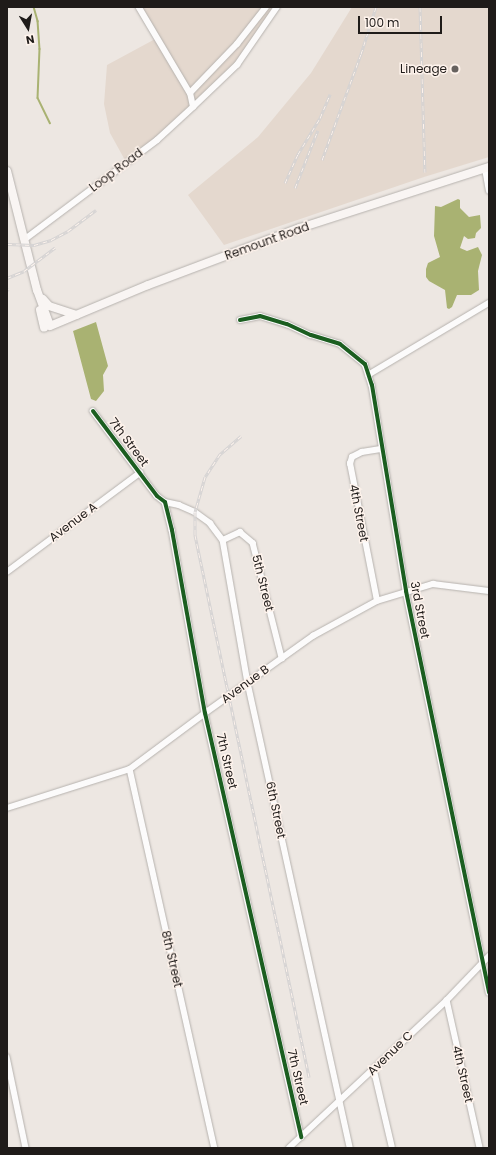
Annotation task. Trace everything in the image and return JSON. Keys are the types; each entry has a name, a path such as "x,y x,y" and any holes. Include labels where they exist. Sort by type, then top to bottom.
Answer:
{"main road":[{"name":"Remount Road","path":"39,292 47,327 148,285 300,228 487,167"},
{"path":"7,171 24,240 39,292 49,306 78,315"}],"street":[{"path":"139,7 190,93 193,107"},
{"path":"190,93 237,44 266,7"},
{"name":"Loop Road","path":"24,240 157,140 193,107 237,65 277,7"},
{"path":"487,167 489,190"},
{"path":"368,375 489,303"},
{"name":"3rd Street","path":"240,320 260,316 340,344 365,364 372,385 406,591 489,993"},
{"name":"7th Street","path":"93,411 157,496 165,502 172,530 205,713 301,1137"},
{"name":"4th Street","path":"377,601 350,464 352,457 362,452 382,449"},
{"name":"Avenue A","path":"7,572 140,473"},
{"name":"6th Street","path":"165,502 179,505 195,512 210,523 223,540 248,683 350,1148"},
{"name":"5th Street","path":"223,540 240,532 254,543 282,658"},
{"name":"Avenue B","path":"7,808 130,769 205,713 313,636 377,601 433,584 489,591"},
{"name":"8th Street","path":"130,769 215,1148"},
{"name":"Avenue C","path":"289,1148 340,1102 447,1000 482,961 489,956"},
{"name":"4th Street","path":"447,1000 480,1148"},
{"path":"7,1057 26,1148"},
{"path":"374,1069 392,1146"}],"shaded area":[{"path":"139,7 277,7 237,65 193,107 126,162 110,133 104,104 107,65 157,38"},
{"path":"352,7 489,7 489,157 424,177 224,245 188,195 258,137 311,73"},
{"path":"458,199 460,200 460,208 469,217 480,215 481,228 476,233 475,238 468,239 464,236 460,248 467,251 478,247 482,255 478,271 479,290 471,295 457,295 452,307 449,309 447,308 445,290 429,281 426,277 426,269 428,263 440,257 434,236 435,206 441,207"},
{"path":"96,322 108,366 103,375 104,391 96,401 91,399 73,331"}],"waterway":[{"path":"34,7 38,21 40,49 38,98 50,123"}],"railway":[{"path":"322,160 361,54 376,7"},
{"path":"420,7 425,172"},
{"path":"285,183 298,154 320,118 330,94"},
{"path":"295,188 318,130"},
{"path":"7,244 34,245 51,240 68,231 96,210"},
{"path":"7,278 24,271 55,248"},
{"path":"241,436 220,454 205,477 195,512 195,535 309,1077"}],"cycle path":[{"path":"240,320 260,316 287,324 311,335 340,344 365,364 372,385 406,591 489,993"},
{"path":"93,411 157,496 165,502 172,530 205,713 301,1137"}],"place":[{"name":"Lineage","path":"455,69"}]}
